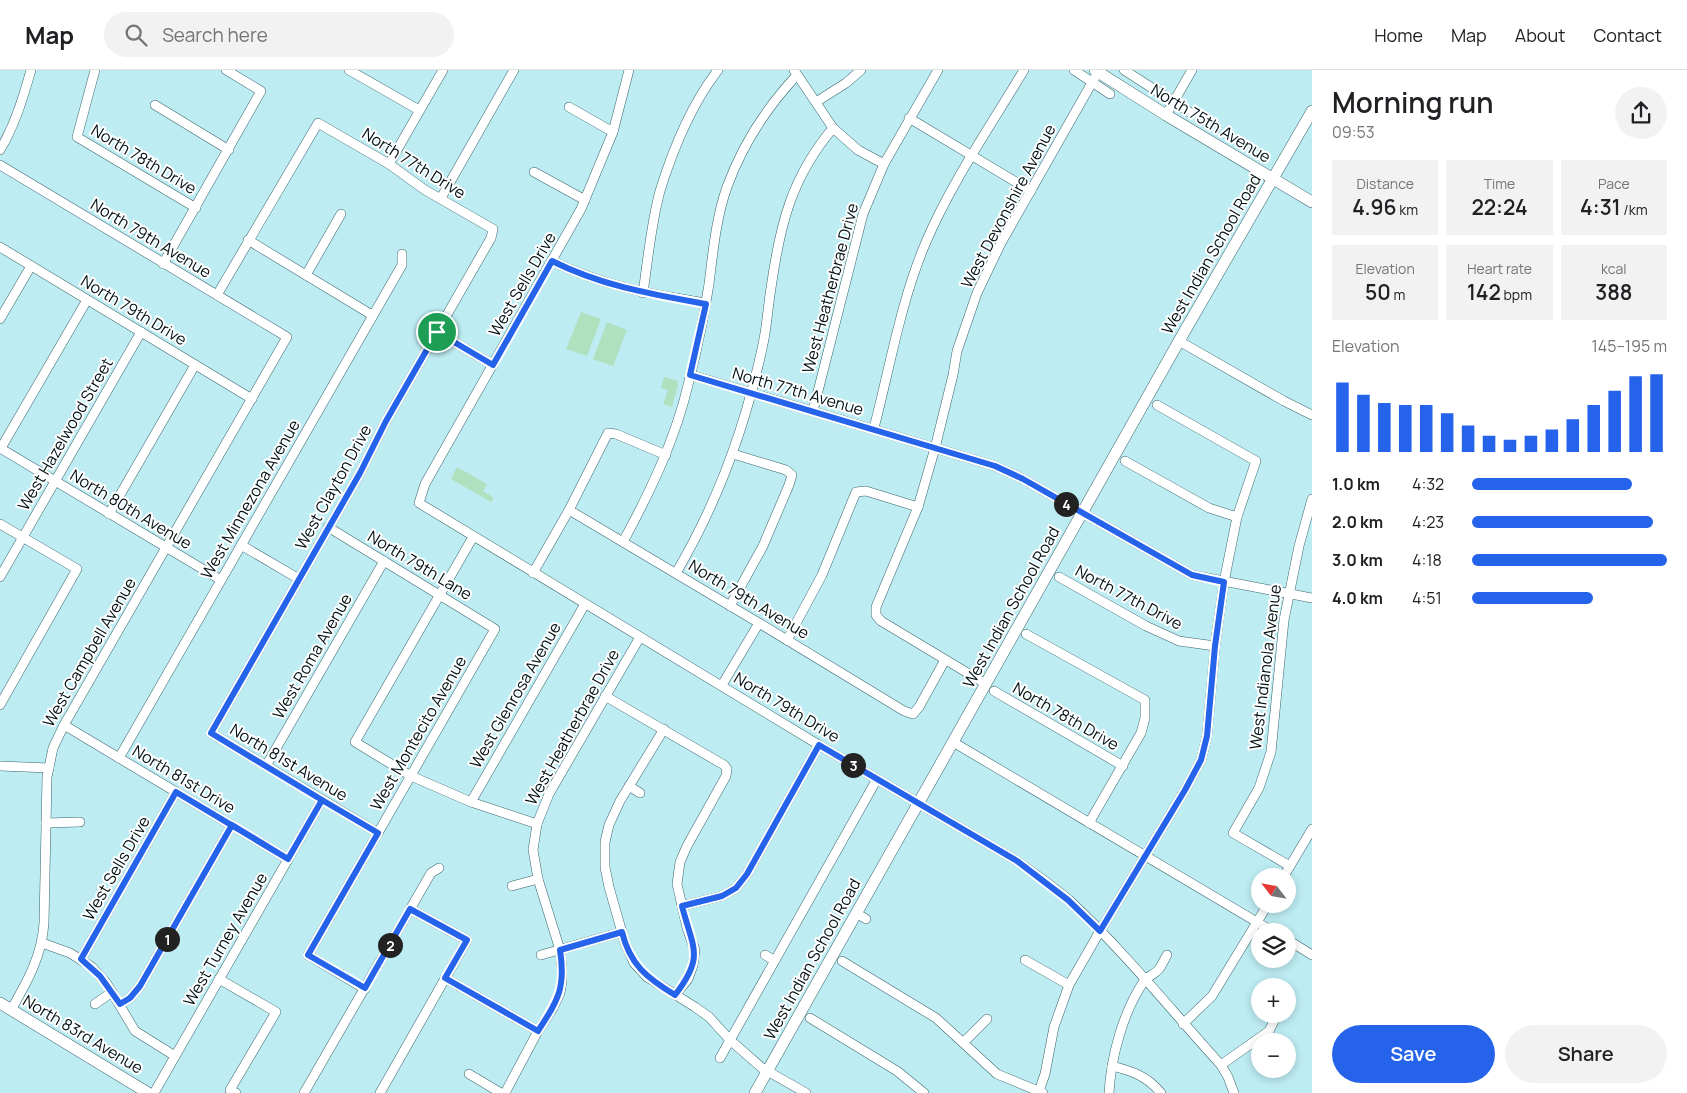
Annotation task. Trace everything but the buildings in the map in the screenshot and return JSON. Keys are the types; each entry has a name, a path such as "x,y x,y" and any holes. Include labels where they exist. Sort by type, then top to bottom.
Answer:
{"main road":[{"name":"North 75th Avenue","path":"1095,75 1312,202"},
{"name":"West Indian School Road","path":"755,1093 861,916 919,803 954,742 990,687 1082,514 1312,111"},
{"name":"North 83rd Avenue","path":"0,1003 148,1093"}],"street":[{"path":"0,150 10,134 21,105 30,70"},
{"name":"North 78th Drive","path":"95,70 78,137 196,208"},
{"path":"164,264 230,150 261,91 226,70"},
{"path":"350,70 368,74 419,110"},
{"path":"389,164 442,70"},
{"path":"441,198 514,70"},
{"name":"West Sells Drive","path":"419,503 425,484 585,200 613,132 629,70"},
{"path":"643,293 660,192 667,170 683,129 718,70"},
{"path":"816,102 846,83 860,70"},
{"name":"West Heatherbrae Drive","path":"813,411 863,214 884,164 938,70"},
{"path":"874,428 909,286 926,241 947,199 1024,70"},
{"name":"North 75th Avenue","path":"1074,70 1095,75 1110,94"},
{"name":"North 75th Avenue","path":"1124,70 1191,113"},
{"path":"1166,115 1192,70"},
{"path":"623,542 666,455 679,419 706,304 717,229 727,188 740,158 755,131 796,73 833,128 858,150 884,164"},
{"name":"West Devonshire Avenue","path":"876,615 876,607 918,507 935,448 957,351 977,293 1001,243 1095,75"},
{"path":"155,105 230,150"},
{"path":"568,107 613,132"},
{"path":"910,118 1031,191"},
{"name":"North 77th Drive","path":"248,240 318,123 389,164 425,190 493,229"},
{"path":"676,573 706,520 733,454 764,343 781,227 801,176 814,152 833,128"},
{"name":"North 79th Avenue","path":"0,165 286,338"},
{"path":"534,172 585,200"},
{"path":"306,275 342,214"},
{"name":"West Clayton Drive","path":"211,733 360,473 382,429 490,238 493,229"},
{"path":"217,295 248,240 372,315"},
{"name":"North 79th Drive","path":"0,247 252,399"},
{"name":"West Minnezona Avenue","path":"119,758 402,265 402,254"},
{"path":"552,261 569,270 610,285 706,304"},
{"path":"0,319 31,266"},
{"path":"1,448 86,300"},
{"name":"West Hazelwood Street","path":"0,577 141,332"},
{"path":"437,332 493,365"},
{"name":"West Campbell Avenue","path":"11,1010 31,976 42,943 49,768 53,748 64,725 286,338"},
{"path":"1180,341 1312,415"},
{"path":"109,514 195,365"},
{"name":"North 77th Avenue","path":"690,375 874,428 995,466 1023,479 1192,575 1312,598"},
{"path":"842,961 921,1008 947,1027 997,1074 1041,1092 1057,1015 1069,985 1201,760 1207,736 1215,646 1224,582 1237,518 1256,460 1157,405"},
{"path":"533,573 569,510 608,433 616,434 666,455"},
{"name":"North 80th Avenue","path":"1,448 221,580"},
{"path":"730,606 763,546 792,474 786,470 733,454"},
{"path":"1125,461 1208,508 1237,518"},
{"path":"787,640 822,575 856,492 866,491 918,507"},
{"name":"West Indianola Avenue","path":"1290,866 1233,833 1259,788 1271,752 1280,652 1288,594 1312,499"},
{"name":"North 79th Drive","path":"419,503 819,745 1017,861 1035,874 1068,900 1100,931 1145,980 1221,1065 1228,1076 1234,1093"},
{"name":"North 79th Avenue","path":"569,510 904,711 913,714 919,708 945,660"},
{"path":"0,524 77,569 0,705"},
{"name":"North 79th Lane","path":"328,527 495,629"},
{"path":"473,537 355,742 411,776 471,802 536,824"},
{"path":"241,545 299,579"},
{"name":"West Roma Avenue","path":"266,766 384,561"},
{"name":"North 77th Drive","path":"1059,577 1146,626 1179,641 1215,646"},
{"name":"West Glenrosa Avenue","path":"471,802 585,604"},
{"name":"North 78th Drive","path":"876,615 945,660 1123,766"},
{"path":"722,685 759,623"},
{"name":"West Montecito Avenue","path":"365,988 308,955 495,629"},
{"path":"1026,634 1145,700 1145,718 1141,733 1090,823"},
{"name":"West Heatherbrae Drive","path":"505,1093 560,992 562,968 560,950 538,880 533,850 536,824 549,794 640,637"},
{"path":"606,696 724,765 727,770 726,776 680,862 677,884 695,950 693,965 688,979 675,995"},
{"name":"North 81st Drive","path":"64,725 288,859"},
{"path":"664,729 629,786 610,826 605,842 609,887 625,943 634,963 647,976 709,1017 730,1040 767,1071 806,1093"},
{"name":"North 81st Avenue","path":"211,733 378,833"},
{"path":"954,742 1257,922"},
{"path":"682,906 722,896 736,888 747,874 819,745"},
{"path":"0,766 49,768"},
{"path":"720,1058 877,779"},
{"path":"629,786 640,793"},
{"name":"West Sells Drive","path":"81,959 176,792"},
{"name":"West Turney Avenue","path":"154,1093 322,800"},
{"path":"46,823 80,822"},
{"path":"120,1004 130,998 140,986 232,825"},
{"path":"1290,866 1312,829"},
{"path":"304,1093 431,872 440,868"},
{"path":"512,886 538,880"},
{"path":"380,1093 467,940 410,909"},
{"path":"1183,1024 1212,996 1262,913"},
{"path":"542,955 622,932"},
{"path":"42,943 81,959 100,976 120,1004 135,1031 175,1056"},
{"path":"1296,945 1312,955"},
{"path":"765,955 774,960"},
{"path":"1109,1093 1112,1066 1124,1022 1145,980 1160,968 1167,955"},
{"path":"1025,960 1069,985"},
{"path":"445,978 538,1031"},
{"path":"219,979 276,1012 233,1091"},
{"path":"95,1004 112,992"},
{"path":"810,1018 889,1066 924,1093"},
{"path":"964,1042 987,1019"},
{"path":"1221,1065 1269,1031 1273,1023"},
{"path":"1112,1066 1134,1072 1145,1078 1161,1093"},
{"path":"469,1074 501,1093"}],"green space":[{"path":"581,312 601,319 587,356 566,349"},
{"path":"607,322 627,330 613,366 593,359"},
{"path":"664,377 678,381 672,407 663,404 668,390 661,388"},
{"path":"457,467 487,484 483,491 494,498 491,502 451,479"}],"route":[{"path":"437,332 386,421 360,473 211,733 322,800 288,859 232,825 140,986 130,998 120,1004 107,984 92,967 81,959 176,792 288,859 322,800 378,833 308,955 365,988 410,909 467,940 445,978 538,1031 560,992 562,981 560,950 622,932 634,963 647,976 675,995 688,979 693,965 695,950 682,906 722,896 736,888 747,874 819,745 1017,861 1068,900 1100,931 1201,760 1207,736 1215,646 1224,582 1192,575 1023,479 995,466 874,428 690,375 706,304 610,285 569,270 552,261 493,365 437,332"}]}
